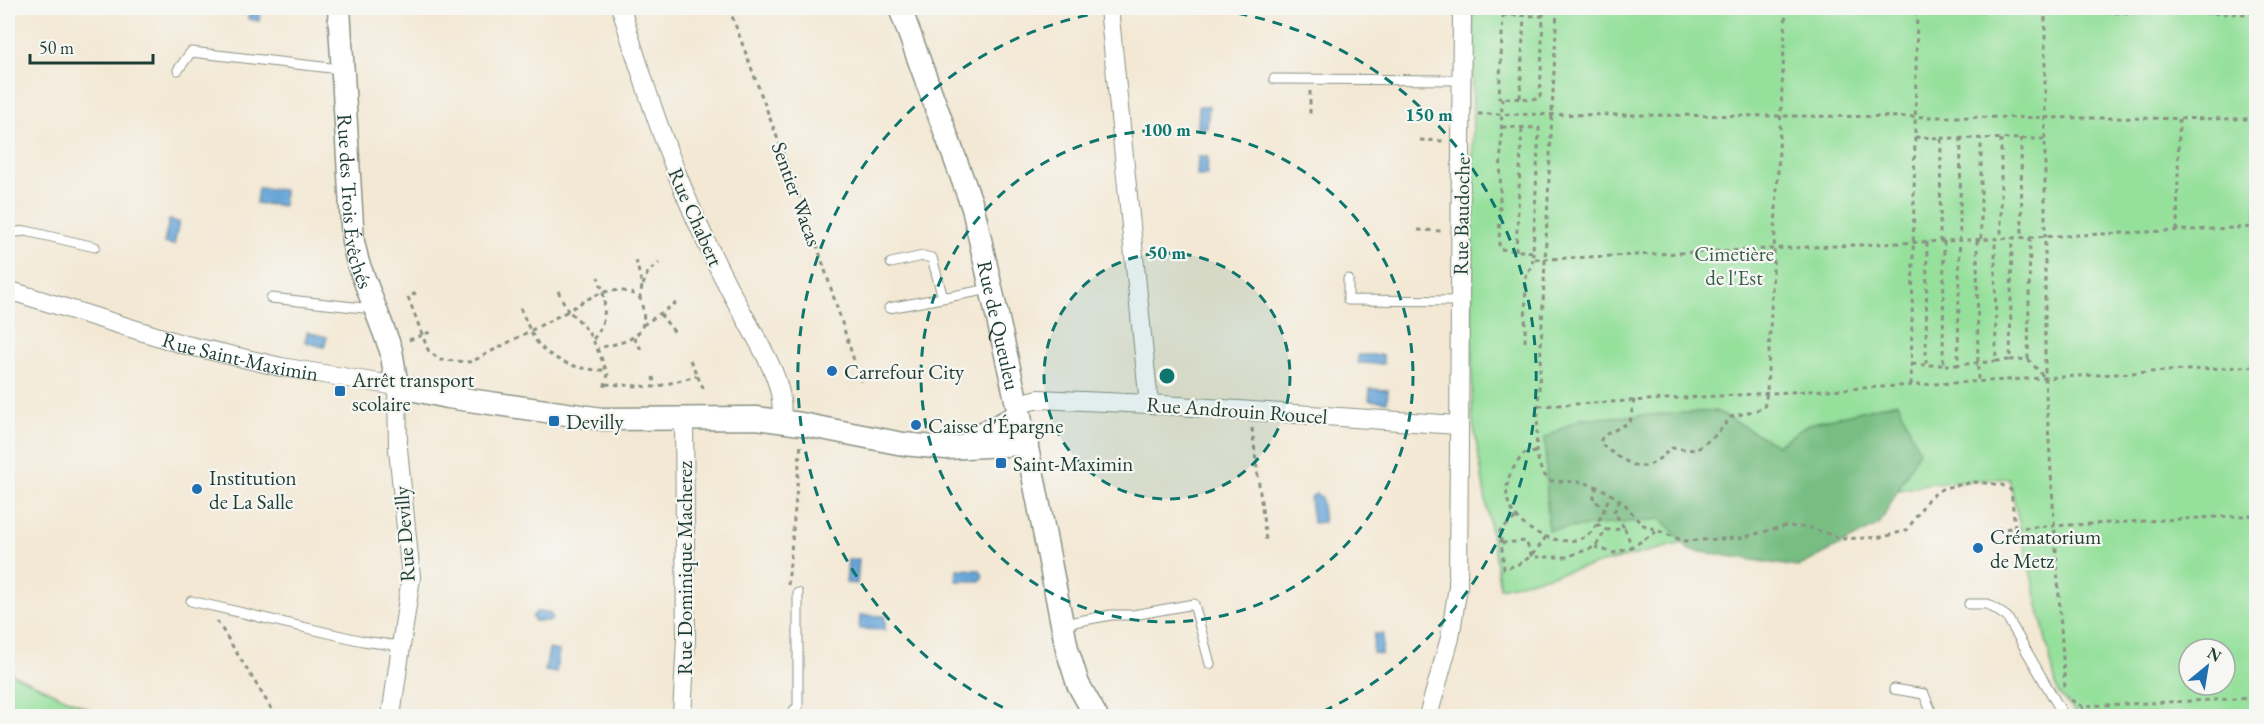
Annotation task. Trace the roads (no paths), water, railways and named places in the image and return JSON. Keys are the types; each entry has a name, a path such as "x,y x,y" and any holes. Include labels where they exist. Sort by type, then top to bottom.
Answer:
{"street":[{"name":"Rue des Trois Évêchés","path":"339,8 353,242 391,350 397,386"},
{"name":"Rue Chabert","path":"621,8 652,110 685,197 724,281 774,374 791,422"},
{"name":"Rue de Queuleu","path":"900,8 973,208 1027,444 1063,624 1078,684 1096,717"},
{"path":"1109,8 1149,404"},
{"name":"Rue Baudoche","path":"1428,717 1450,638 1458,586 1462,8"},
{"name":"Rue Saint-Maximin","path":"8,290 182,344 281,367 397,386 448,397 602,419 791,422 903,444 946,448 1027,444"},
{"name":"Rue Devilly","path":"391,717 411,577 398,449 397,386"},
{"name":"Rue Androuin Roucel","path":"1019,409 1040,399 1458,425"},
{"path":"965,446 1019,409"},
{"name":"Rue Dominique Macherez","path":"681,717 686,639 684,419"}],"lane":[{"path":"178,70 191,52 331,68 342,66"},
{"path":"1274,79 1462,80"},
{"path":"8,233 26,231 95,247"},
{"path":"891,263 923,256 932,258 943,298"},
{"path":"1348,279 1348,300 1460,301"},
{"path":"890,308 992,289"},
{"path":"270,298 363,308 373,304"},
{"path":"794,713 798,706 798,593"},
{"path":"191,601 363,641 400,646"},
{"path":"1063,624 1194,604 1210,664"},
{"path":"1969,604 1988,604 2007,617 2064,717"},
{"path":"1893,689 1924,694 1933,717"}],"water":[{"path":"250,8 261,8 259,21 248,19"},
{"path":"1199,106 1209,106 1207,129 1198,128"},
{"path":"1198,157 1208,157 1207,176 1197,176"},
{"path":"258,188 284,190 283,206 256,203"},
{"path":"169,220 179,222 174,245 164,243"},
{"path":"307,332 327,337 324,347 305,342"},
{"path":"1358,355 1383,355 1383,364 1358,363"},
{"path":"1370,389 1388,390 1387,402 1369,400"},
{"path":"1316,494 1321,497 1324,522 1313,523 1310,498"},
{"path":"848,559 859,559 857,584 846,583"},
{"path":"957,569 980,570 983,576 980,581 956,581"},
{"path":"536,612 549,612 553,618 550,621 535,621 532,617"},
{"path":"860,615 885,616 885,630 859,629"},
{"path":"1374,634 1383,634 1382,654 1373,653"},
{"path":"549,649 559,651 556,673 545,671"}],"place":[{"name":"Carrefour City","path":"832,371"},
{"name":"Arrêt transport scolaire","path":"340,391"},
{"name":"Devilly","path":"554,421"},
{"name":"Caisse d'Épargne","path":"916,425"},
{"name":"Saint-Maximin","path":"1001,463"},
{"name":"Institution de La Salle","path":"197,489"},
{"name":"Crématorium de Metz","path":"1978,548"}],"park label":[{"name":"Cimetière de l'Est","path":"1734,265"}]}
